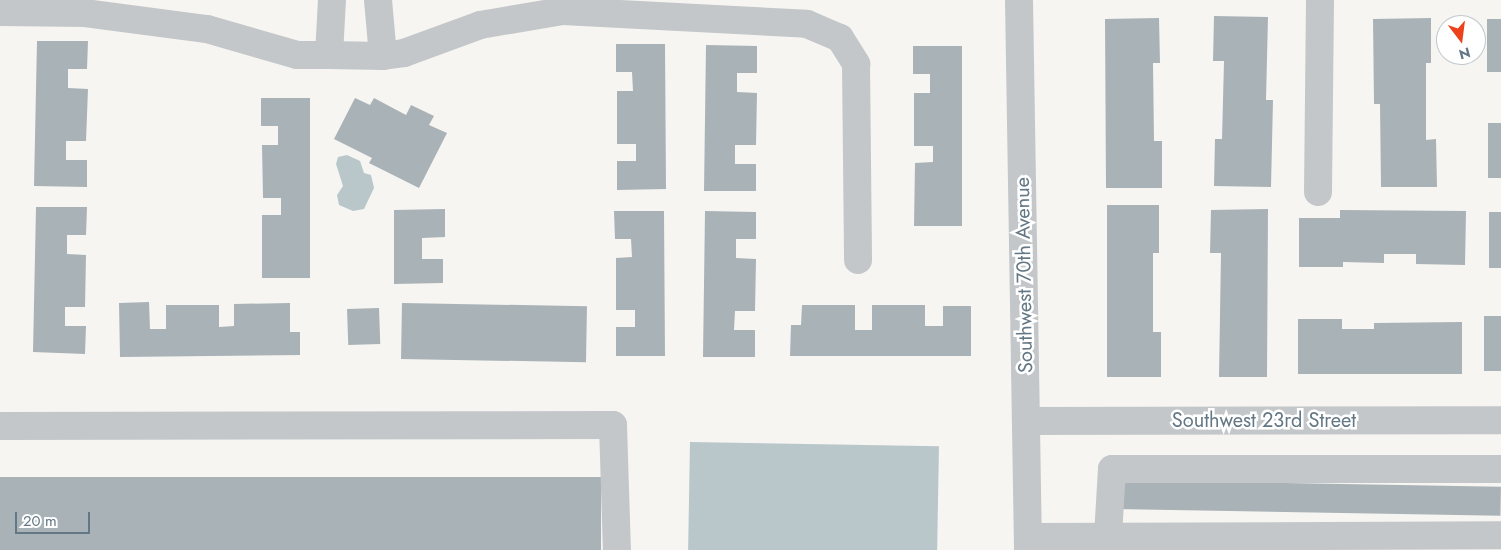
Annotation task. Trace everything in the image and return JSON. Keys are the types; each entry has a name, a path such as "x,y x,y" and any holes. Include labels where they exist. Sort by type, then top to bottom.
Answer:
{"street":[{"path":"329,56 332,0"},
{"path":"378,0 383,56"},
{"name":"Southwest 70th Avenue","path":"1019,0 1028,543"},
{"path":"1318,192 1320,0"},
{"path":"0,12 85,13 207,29 297,54 329,56 383,56 404,53 480,25 563,11 807,24 840,38 856,64 858,260"},
{"name":"Southwest 23rd Street","path":"1027,421 1501,420"},
{"path":"0,426 613,425 617,550"},
{"path":"1108,536 1112,469 1501,469"},
{"path":"1028,543 1108,536 1168,543 1501,535"}],"shaded area":[{"path":"347,155 360,161 364,173 371,175 374,188 364,209 353,211 339,205 337,195 343,186 336,164 338,157"},
{"path":"690,442 939,446 937,550 688,550"}],"building":[{"path":"1214,16 1268,17 1266,100 1273,100 1271,187 1214,186 1215,139 1222,139 1224,61 1213,61"},
{"path":"1159,18 1160,63 1153,63 1154,141 1162,141 1162,188 1106,188 1105,19"},
{"path":"1431,18 1431,63 1426,63 1426,140 1436,139 1437,187 1381,187 1380,104 1374,104 1373,19"},
{"path":"1487,19 1501,19 1501,72 1487,72"},
{"path":"37,41 88,41 87,69 68,69 68,88 88,89 86,141 66,141 66,160 87,160 87,187 34,186"},
{"path":"616,44 665,44 666,189 617,190 617,161 636,161 636,144 617,144 617,91 633,91 632,72 616,72"},
{"path":"706,45 757,46 757,73 737,73 737,92 757,93 756,145 735,145 735,164 756,164 756,191 704,191"},
{"path":"913,46 962,46 962,226 914,226 915,163 933,162 933,146 914,146 914,93 930,93 930,74 913,74"},
{"path":"261,98 310,98 310,278 262,278 262,215 281,215 281,198 263,198 262,145 278,145 278,126 261,126"},
{"path":"355,98 370,105 374,98 406,115 411,105 434,116 429,125 447,133 419,188 369,163 372,158 334,139"},
{"path":"1488,123 1501,123 1501,178 1488,178"},
{"path":"1107,205 1159,205 1159,253 1153,253 1153,332 1161,332 1161,377 1107,377"},
{"path":"36,207 87,207 86,235 67,235 67,254 86,255 85,307 65,307 65,326 86,326 85,354 33,352"},
{"path":"445,209 445,237 422,238 422,259 443,259 443,283 394,284 394,210"},
{"path":"1268,209 1267,377 1219,377 1221,253 1210,253 1211,210"},
{"path":"1340,210 1466,211 1465,265 1416,264 1416,254 1384,254 1384,263 1343,262 1343,267 1299,267 1299,218 1340,218"},
{"path":"614,211 664,211 665,356 616,356 616,327 635,327 635,310 616,310 616,258 632,257 631,239 615,239"},
{"path":"705,211 756,212 756,239 736,239 736,258 756,259 755,311 735,311 734,330 755,330 755,357 703,357"},
{"path":"1489,212 1501,212 1501,268 1489,268"},
{"path":"149,302 150,329 166,329 166,305 219,305 219,327 234,326 234,304 290,303 290,332 300,332 300,355 120,357 119,303"},
{"path":"402,303 587,306 586,362 401,359"},
{"path":"802,305 855,305 855,330 872,330 872,305 925,305 925,326 943,326 943,306 971,306 971,356 790,356 791,325 801,325"},
{"path":"379,308 380,344 348,345 347,309"},
{"path":"1484,316 1501,316 1501,371 1484,371"},
{"path":"1298,319 1342,319 1342,329 1374,329 1374,323 1462,322 1462,374 1298,374"},
{"path":"0,477 601,477 601,550 0,550"},
{"path":"1115,480 1501,487 1500,516 1114,509"}]}
